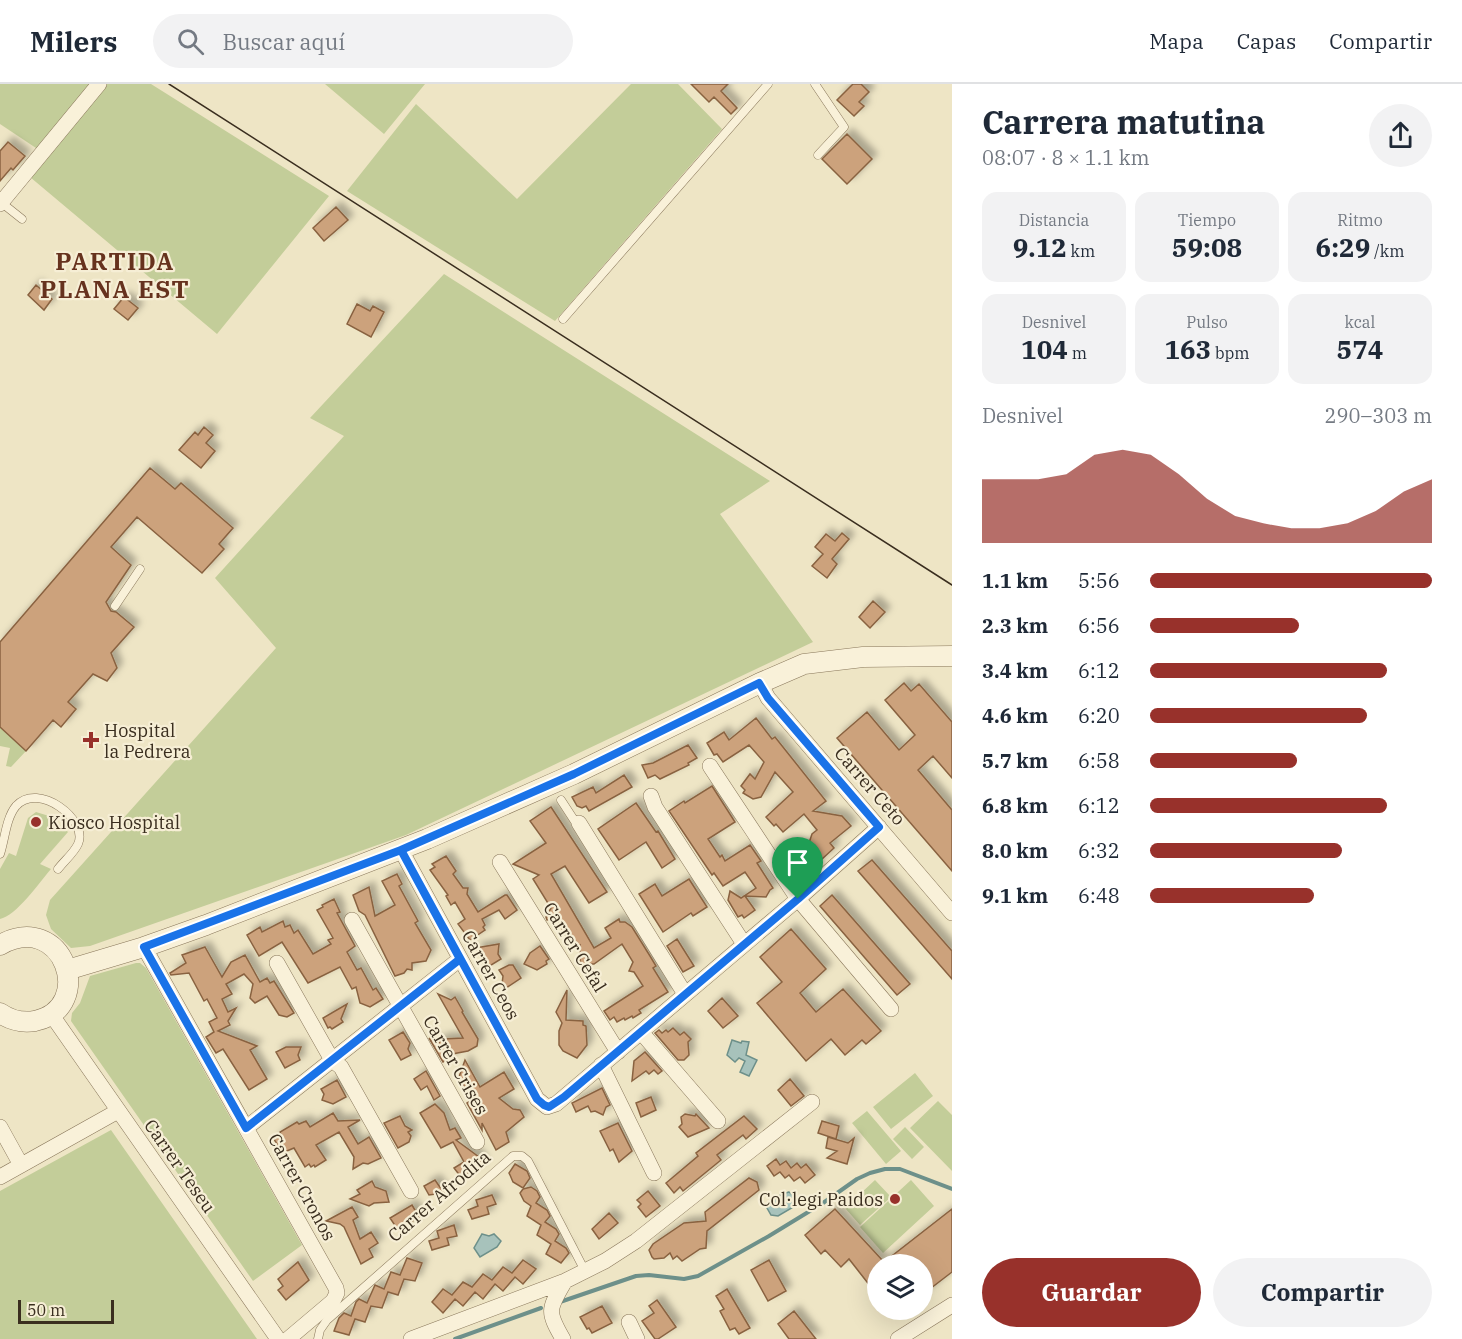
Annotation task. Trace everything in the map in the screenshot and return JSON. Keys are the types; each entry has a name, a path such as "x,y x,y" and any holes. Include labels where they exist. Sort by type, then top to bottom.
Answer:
{"street":[{"path":"1,203 99,84"},
{"path":"68,970 144,947 401,850 574,774 759,683 804,664 863,657 952,656"},
{"name":"Carrer Ceto","path":"759,683 768,698 952,913"},
{"path":"710,766 798,899 891,1010"},
{"path":"651,796 744,944"},
{"path":"579,823 685,994"},
{"path":"654,1173 601,1065 798,899 879,827"},
{"name":"Carrer Ceos","path":"401,850 537,1099 547,1107 556,1104 601,1065"},
{"name":"Carrer Cefal","path":"500,862 618,1052"},
{"name":"Carrer Crises","path":"352,920 477,1142"},
{"path":"0,945 10,939 23,937 41,940 56,949 68,970 66,995 51,1014 40,1020 29,1022 2,1020"},
{"name":"Carrer Cronos","path":"144,947 337,1291 333,1301 288,1339"},
{"name":"Carrer Crises","path":"246,1128 460,959"},
{"path":"278,963 332,1060 340,1067 411,1191"},
{"name":"Carrer Teseu","path":"51,1014 278,1339"},
{"path":"642,1032 718,1121"},
{"path":"411,1339 565,1281 636,1241 812,1102"},
{"path":"0,1176 118,1111"},
{"path":"0,1127 21,1165"},
{"path":"563,1339 553,1322 551,1311 552,1304 565,1281"},
{"path":"898,1339 952,1305"},
{"path":"628,1322 637,1339"}],"lane":[{"path":"564,319 768,84"},
{"path":"815,84 844,127 818,155"},
{"path":"1,203 22,219"},
{"path":"115,606 140,569"},
{"path":"0,854 12,812 17,804 37,796 66,812 73,819 80,834 78,843 58,869"},
{"path":"561,800 574,820 579,823"},
{"name":"Carrer Afrodita","path":"318,1339 320,1330 327,1320 513,1156 522,1156 528,1161 585,1271"}],"green space":[{"path":"0,84 93,84 39,150 0,124"},
{"path":"105,84 151,84 329,196 217,334 30,177"},
{"path":"325,84 425,84 384,134"},
{"path":"631,84 678,84 722,129 555,321 347,191 416,104 517,199"},
{"path":"444,274 770,481 720,514 813,642 406,835 90,946 71,948 51,929 46,915 50,900 276,648 215,578 344,436 310,418"},
{"path":"0,727 26,751 11,767 6,766 10,748 0,746"},
{"path":"36,812 49,816 68,832 40,864 51,869 20,906 0,919 0,869 9,853 16,856 28,818"},
{"path":"136,963 146,968 302,1245 253,1281 71,1021 72,1013 80,1003 90,976"},
{"path":"915,1073 933,1096 891,1129 873,1107"},
{"path":"938,1101 952,1115 952,1171 910,1128"},
{"path":"867,1111 901,1151 886,1164 852,1123"},
{"path":"905,1127 924,1147 912,1159 893,1139"},
{"path":"111,1130 257,1339 0,1339 0,1191"},
{"path":"875,1180 891,1197 860,1225 845,1208"},
{"path":"911,1180 934,1206 883,1253 860,1227"}],"water":[{"path":"732,1040 741,1043 742,1041 749,1042 746,1055 757,1060 749,1076 740,1072 745,1061 739,1058 735,1062 727,1055"},
{"path":"789,1192 797,1199 795,1206 778,1216 771,1215 767,1208 771,1202"},
{"path":"482,1234 489,1236 494,1234 501,1241 497,1247 480,1257 474,1248"}],"building":[{"path":"691,84 728,84 721,91 737,108 731,114 714,97 709,102"},
{"path":"853,84 861,84 869,92 859,102 864,106 854,116 837,100"},
{"path":"847,134 872,159 847,184 822,159"},
{"path":"8,142 25,156 0,181 0,151"},
{"path":"336,207 348,220 324,241 313,228"},
{"path":"36,285 52,299 44,310 28,295"},
{"path":"124,297 138,308 128,320 114,309"},
{"path":"357,304 370,311 373,306 384,312 371,337 347,324"},
{"path":"204,427 213,435 206,443 215,451 201,468 179,450 195,432 198,435"},
{"path":"150,468 175,489 181,483 233,528 219,544 224,549 202,573 137,517 111,547 131,565 106,602 111,611 116,612 134,627 111,653 117,668 107,681 93,674 68,702 76,709 61,727 53,720 26,751 0,727 0,642"},
{"path":"842,533 849,539 832,559 837,564 827,578 812,566 823,554 815,547 826,534 835,541"},
{"path":"873,601 885,612 870,628 859,617"},
{"path":"904,683 911,691 919,684 952,722 952,778 933,756 918,770 952,810 952,871 837,738 867,712 899,750 915,735 885,700"},
{"path":"756,718 772,739 775,737 826,801 813,811 842,816 851,826 830,843 834,848 821,860 816,855 808,863 801,855 800,851 809,843 812,834 817,830 804,814 783,832 766,817 793,792 775,772 761,797 753,799 743,793 745,790 741,786 750,774 755,779 764,762 749,745 723,762 717,754 714,755 707,743 724,732 729,740"},
{"path":"688,745 697,758 688,763 689,765 660,779 655,775 648,778 642,765 653,763"},
{"path":"624,775 632,787 589,811 586,806 582,808 577,806 572,797 593,787 596,793"},
{"path":"712,786 735,822 708,839 725,861 750,845 761,861 757,863 773,888 766,897 745,896 755,910 744,918 742,915 738,917 728,900 730,891 741,898 756,888 745,872 723,886 714,873 712,875 669,811"},
{"path":"636,803 656,832 658,831 675,859 662,868 646,842 619,860 598,829"},
{"path":"551,807 607,892 589,903 565,866 551,874 594,948 611,938 605,928 619,919 620,922 625,922 632,927 650,956 656,966 653,968 668,992 639,1010 641,1013 633,1018 632,1016 625,1020 624,1018 617,1022 614,1017 610,1020 604,1011 643,986 634,972 629,971 633,962 622,944 594,964 580,964 580,945 574,948 566,943 566,936 558,922 553,919 547,920 546,917 551,908 533,879 539,875 513,864 546,843 530,821"},
{"path":"446,856 456,871 453,874 463,888 468,888 467,894 478,912 505,895 517,910 505,919 499,910 482,919 485,930 470,940 458,924 465,919 455,902 451,905 446,896 448,895 430,870 435,867 432,864"},
{"path":"872,860 952,951 952,979 858,871"},
{"path":"397,874 402,884 399,886 418,921 415,923 431,950 426,961 412,963 412,970 407,969 404,973 395,976 365,915 359,911 353,895 369,887 375,916 395,905 382,881"},
{"path":"689,879 707,907 693,916 691,913 663,932 639,894 655,884 662,896"},
{"path":"832,895 910,984 897,995 820,906"},
{"path":"334,899 340,912 337,913 355,946 347,952 357,970 361,968 373,990 376,988 383,999 370,1007 360,1003 356,987 352,989 340,967 308,983 282,942 259,956 247,935 260,927 262,932 283,921 285,927 290,925 294,933 298,930 313,954 331,944 328,940 333,938 317,910"},
{"path":"791,929 826,969 800,993 816,1012 843,989 881,1031 866,1044 862,1040 845,1055 831,1039 806,1061 757,1003 782,982 760,957"},
{"path":"677,939 694,966 683,972 667,946"},
{"path":"499,944 498,954 501,959 488,967 485,966 475,948"},
{"path":"540,946 549,959 546,961 547,964 537,970 524,964 530,953"},
{"path":"205,947 222,977 231,962 245,955 260,982 267,978 270,983 274,981 294,1013 287,1017 279,1015 267,996 255,1003 250,998 253,984 244,974 226,984 232,994 222,999 228,1012 236,1008 228,1021 230,1025 218,1031 257,1046 250,1050 267,1079 249,1090 223,1049 216,1053 206,1037 214,1032 209,1022 217,1018 207,999 204,1001 189,973 171,975 170,973 186,963 182,955"},
{"path":"513,965 521,978 506,988 502,984 503,976 499,970"},
{"path":"567,990 566,1020 583,1021 583,1025 586,1026 587,1045 577,1058 563,1051 559,1045 559,1031 562,1023 556,1012"},
{"path":"438,994 451,1000 455,997 478,1039 477,1046 468,1051 452,1054 454,1056 443,1062 429,1038 438,1044 442,1039 463,1038"},
{"path":"722,998 738,1016 723,1028 708,1011"},
{"path":"347,1004 341,1019 343,1022 332,1029 328,1028 323,1018"},
{"path":"673,1028 680,1035 684,1032 691,1039 688,1042 689,1055 684,1060 678,1060 655,1033 659,1030 662,1033 666,1030 668,1032"},
{"path":"403,1032 410,1043 408,1049 411,1055 401,1060 389,1040"},
{"path":"286,1047 301,1047 298,1055 300,1060 285,1068 276,1052"},
{"path":"645,1052 662,1071 658,1074 654,1070 649,1074 646,1071 632,1081 634,1061"},
{"path":"465,1060 480,1087 504,1072 514,1089 499,1098 513,1109 520,1110 524,1117 506,1132 509,1142 496,1150 482,1123 482,1130 467,1103 472,1100 459,1077"},
{"path":"426,1071 440,1096 434,1100 427,1086 421,1090 414,1079"},
{"path":"790,1079 804,1096 791,1106 778,1090"},
{"path":"337,1080 346,1097 333,1104 322,1100 324,1094 321,1089"},
{"path":"602,1088 610,1105 606,1107 603,1115 595,1111 591,1112 588,1106 576,1112 572,1103"},
{"path":"651,1097 656,1110 641,1117 636,1103"},
{"path":"435,1104 444,1113 450,1130 455,1128 461,1138 456,1140 479,1157 482,1163 461,1177 454,1168 464,1162 453,1142 441,1148 420,1113"},
{"path":"333,1113 338,1121 360,1120 348,1127 358,1144 369,1137 381,1158 368,1164 363,1163 353,1169 354,1157 339,1132 316,1145 326,1160 315,1167 309,1164 305,1167 294,1148 282,1153 274,1139 281,1135 280,1132 297,1122 299,1124 306,1121 310,1127"},
{"path":"685,1114 695,1116 696,1114 709,1128 688,1137 679,1127 682,1124 681,1117"},
{"path":"400,1116 405,1126 412,1130 408,1132 411,1136 409,1142 398,1148 384,1123"},
{"path":"744,1116 757,1129 746,1139 743,1135 717,1155 721,1160 683,1191 680,1187 674,1193 666,1183 698,1156 696,1153"},
{"path":"822,1121 839,1126 836,1139 818,1133"},
{"path":"618,1123 632,1151 619,1162 613,1149 610,1151 600,1131"},
{"path":"828,1137 848,1143 854,1138 847,1164 827,1158 837,1151 826,1148"},
{"path":"776,1159 780,1165 786,1161 791,1168 797,1163 801,1168 806,1164 815,1175 805,1183 800,1177 794,1181 789,1175 785,1178 780,1172 774,1176 767,1166"},
{"path":"515,1164 527,1171 530,1178 523,1188 513,1182 509,1173"},
{"path":"749,1178 757,1182 759,1190 707,1231 706,1248 700,1249 682,1261 677,1256 673,1259 670,1253 664,1258 654,1259 652,1257 649,1250 653,1244 684,1223 706,1221 705,1212"},
{"path":"435,1180 444,1193 429,1195 424,1186"},
{"path":"372,1181 375,1187 386,1191 389,1202 374,1203 369,1206 350,1199 360,1194 357,1190"},
{"path":"531,1187 540,1197 536,1203 547,1210 550,1216 545,1222 556,1229 559,1234 555,1241 566,1248 569,1253 561,1263 546,1254 551,1244 537,1235 541,1225 527,1216 531,1206 524,1201 520,1193 523,1189"},
{"path":"648,1191 660,1206 646,1217 638,1207 641,1204 637,1200"},
{"path":"492,1195 496,1204 487,1207 489,1214 472,1219 468,1210 478,1206 476,1200"},
{"path":"412,1205 419,1217 398,1230 390,1218"},
{"path":"352,1207 358,1217 353,1220 360,1239 371,1232 378,1243 369,1249 373,1257 361,1264 344,1227 326,1221"},
{"path":"835,1209 877,1254 867,1254 867,1282 849,1259 841,1267 825,1250 821,1254 805,1235"},
{"path":"952,1209 952,1272 933,1287 933,1254 894,1254"},
{"path":"609,1213 618,1223 599,1239 592,1229"},
{"path":"454,1225 457,1236 447,1238 449,1245 432,1250 429,1241 439,1238 437,1231"},
{"path":"407,1258 422,1263 415,1281 404,1279 398,1295 388,1292 382,1308 371,1306 365,1322 355,1319 349,1335 334,1331 339,1318 344,1313 351,1316 359,1299 367,1303 375,1285 384,1289 391,1272 400,1275"},
{"path":"523,1260 536,1269 523,1284 515,1277 503,1291 495,1284 483,1299 475,1292 463,1306 455,1299 443,1313 432,1302 443,1289 452,1295 463,1282 472,1287 483,1274 492,1280 503,1267 512,1273"},
{"path":"769,1260 786,1291 768,1301 751,1270"},
{"path":"298,1262 309,1280 286,1300 278,1290 283,1286 278,1279"},
{"path":"727,1289 750,1328 739,1334 735,1328 730,1330 720,1311 724,1309 716,1296"},
{"path":"657,1300 676,1327 655,1339 642,1321 654,1313 649,1306"},
{"path":"602,1306 612,1323 592,1333 580,1317"},
{"path":"794,1311 816,1339 789,1339 778,1324"}],"waterway":[{"path":"557,1303 636,1276 649,1275 684,1279 698,1276 769,1236 870,1173 885,1169 900,1169 952,1189"},
{"path":"455,1339 541,1308"}],"tram line":[{"path":"169,84 952,585"}],"place":[{"name":"Hospital la Pedrera","path":"91,740"},
{"name":"Kiosco Hospital","path":"36,822"},
{"name":"Col·legi Paidos","path":"895,1199"}],"district":[{"name":"PARTIDA PLANA EST","path":"115,275"}],"route":[{"path":"798,899 556,1104 549,1107 537,1099 460,959 401,850 144,947 246,1128 460,959 431,904 401,850 574,774 759,683 768,698 879,827 798,899"}]}
